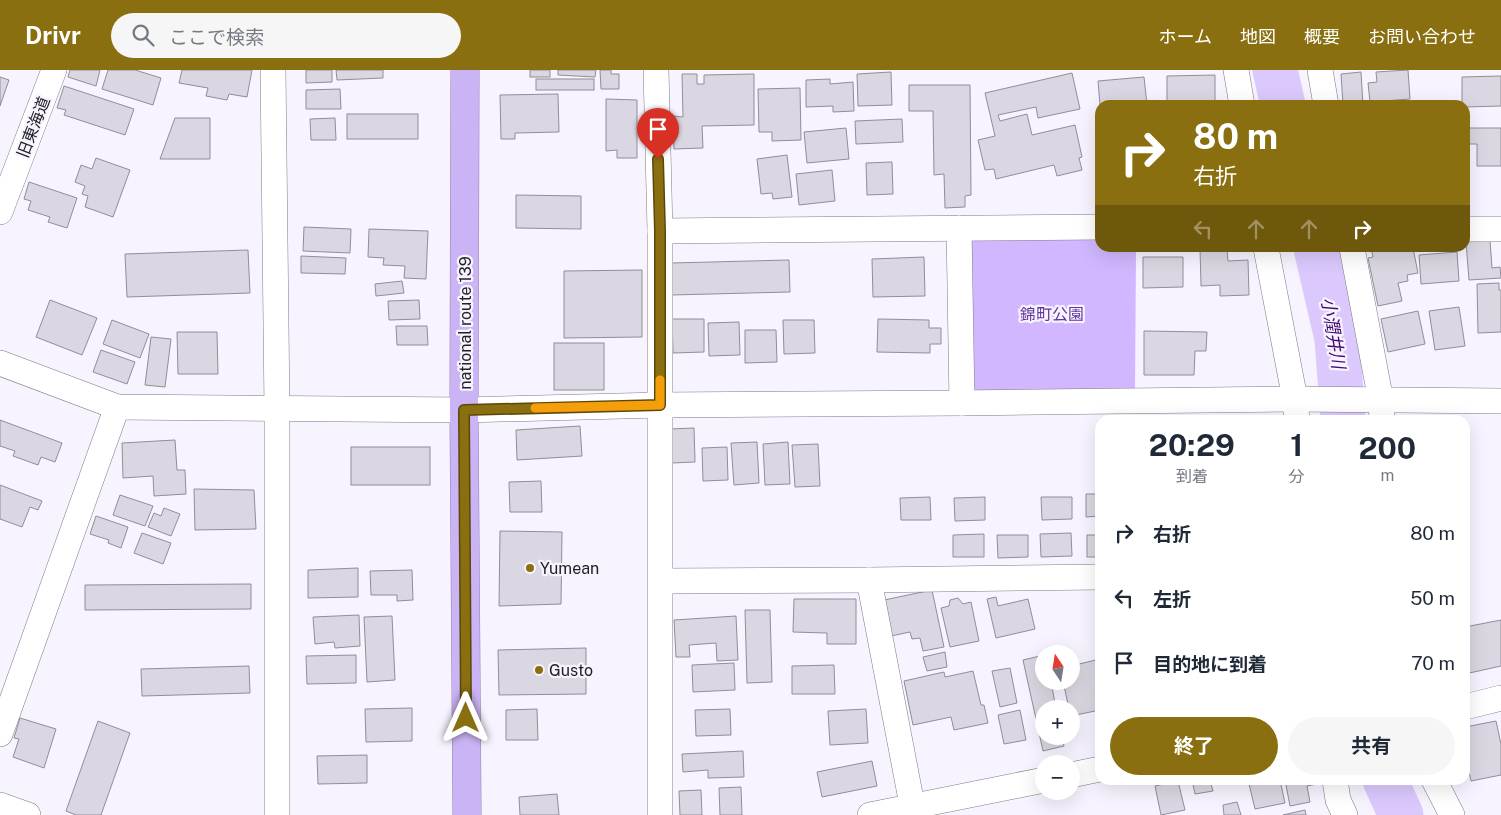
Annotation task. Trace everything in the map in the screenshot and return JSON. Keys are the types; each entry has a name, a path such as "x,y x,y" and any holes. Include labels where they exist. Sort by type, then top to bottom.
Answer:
{"highway":[{"name":"national route 139","path":"465,70 464,410 467,815"}],"street":[{"name":"旧東海道","path":"0,212 54,70"},
{"path":"273,70 277,409 277,815"},
{"path":"656,70 660,231 660,815"},
{"path":"1236,70 1241,100"},
{"path":"1320,70 1325,100"},
{"path":"959,228 962,403"},
{"path":"660,231 1095,228"},
{"path":"1470,229 1501,229"},
{"path":"1267,252 1296,409"},
{"path":"1353,252 1382,410"},
{"path":"0,363 117,407 464,410 660,405 962,403 1382,410 1501,401"},
{"path":"0,734 117,407"},
{"path":"661,581 1095,577"},
{"path":"869,580 914,811"},
{"path":"1470,706 1501,698"},
{"path":"1080,773 1095,770"},
{"path":"870,815 914,811 1035,782"},
{"path":"1336,785 1338,800 1345,815"},
{"path":"1437,785 1452,815"},
{"path":"0,805 28,815"}],"green space":[{"name":"錦町公園","path":"975,238 1095,238 1095,252 1136,252 1135,390 976,390 968,382 968,245"}],"building":[{"path":"70,70 100,70 96,86 68,77"},
{"path":"108,70 135,70 161,78 153,105 102,89"},
{"path":"182,70 252,70 247,97 229,94 227,100 206,96 208,88 179,83"},
{"path":"306,70 332,70 332,82 306,83"},
{"path":"336,70 383,70 383,78 337,80"},
{"path":"530,70 550,70 550,77 530,77"},
{"path":"558,70 596,70 595,77 558,75"},
{"path":"600,70 611,70 611,74 619,74 619,89 601,89"},
{"path":"1408,70 1410,99 1370,100 1368,83 1377,82 1376,72"},
{"path":"891,72 892,105 858,106 857,74"},
{"path":"1361,72 1363,100 1343,100 1341,74"},
{"path":"1072,73 1080,109 1038,118 1036,107 998,115 1000,121 1027,114 1032,135 1075,125 1082,157 1079,158 1082,170 1057,176 1054,165 996,179 994,169 985,170 978,140 995,136 985,93"},
{"path":"682,74 697,74 697,84 704,84 704,75 754,74 754,125 702,126 703,148 674,149 673,116 683,117"},
{"path":"1215,75 1215,100 1167,100 1167,76"},
{"path":"1501,76 1501,106 1470,107 1470,100 1462,100 1462,77"},
{"path":"0,77 9,80 0,106"},
{"path":"1144,77 1146,100 1100,100 1098,81"},
{"path":"536,79 594,79 594,90 536,90"},
{"path":"830,79 830,84 853,82 854,111 833,112 833,106 806,107 806,80"},
{"path":"909,85 970,85 971,195 965,196 965,207 945,208 944,174 934,175 933,111 909,111"},
{"path":"64,86 134,109 125,135 64,115 66,110 57,108"},
{"path":"800,88 801,140 772,141 772,132 759,132 758,89"},
{"path":"340,89 341,109 306,109 306,90"},
{"path":"558,94 559,132 515,133 515,139 501,139 500,95"},
{"path":"606,99 637,100 637,158 617,158 617,150 606,151"},
{"path":"347,114 418,114 418,139 347,139"},
{"path":"175,118 210,118 210,159 160,159"},
{"path":"335,118 336,140 311,140 310,119"},
{"path":"902,119 903,142 856,144 855,121"},
{"path":"846,128 849,159 807,163 804,132"},
{"path":"1470,128 1501,128 1501,166 1477,166 1477,144 1470,144"},
{"path":"787,155 792,197 773,199 772,193 761,194 757,159"},
{"path":"96,158 130,170 113,217 85,207 88,196 82,194 85,186 75,182 81,165 92,169"},
{"path":"892,162 893,194 867,195 866,163"},
{"path":"832,170 835,201 799,205 796,174"},
{"path":"29,182 77,198 67,228 48,222 50,217 28,210 31,201 24,199"},
{"path":"516,195 581,196 581,229 516,228"},
{"path":"304,227 351,229 350,253 303,251"},
{"path":"369,229 428,231 426,279 404,278 405,266 383,265 384,258 368,257"},
{"path":"1490,240 1492,268 1500,267 1501,278 1469,280 1467,252 1470,252 1470,242"},
{"path":"248,250 250,293 127,297 125,254"},
{"path":"1200,252 1227,252 1228,261 1248,260 1249,295 1220,296 1220,285 1201,286"},
{"path":"1372,252 1414,252 1418,273 1407,275 1408,281 1398,283 1402,301 1378,306 1368,258 1373,257"},
{"path":"1457,252 1459,281 1421,284 1419,255"},
{"path":"301,256 346,258 345,274 301,273"},
{"path":"924,257 925,296 873,297 872,259"},
{"path":"1143,257 1183,257 1183,287 1143,288"},
{"path":"789,260 790,292 672,295 672,263"},
{"path":"642,270 642,337 564,338 564,271"},
{"path":"402,281 404,293 376,296 375,284"},
{"path":"1499,283 1499,290 1501,290 1501,332 1478,333 1477,284"},
{"path":"50,300 97,318 82,355 36,337"},
{"path":"419,300 420,319 389,320 388,301"},
{"path":"1459,307 1465,346 1435,350 1429,311"},
{"path":"1418,311 1425,344 1388,352 1381,319"},
{"path":"672,319 704,319 704,352 673,353"},
{"path":"878,319 929,320 929,328 941,328 941,344 930,344 930,353 877,352"},
{"path":"112,320 149,334 140,358 103,344"},
{"path":"783,320 814,320 815,353 784,354"},
{"path":"739,322 740,355 709,356 708,323"},
{"path":"396,326 427,326 428,345 397,345"},
{"path":"745,330 776,330 777,362 745,363"},
{"path":"1144,331 1207,332 1206,351 1195,351 1194,375 1144,375"},
{"path":"177,332 217,332 218,374 178,374"},
{"path":"151,337 171,339 165,387 145,385"},
{"path":"554,343 604,343 604,390 554,390"},
{"path":"101,350 135,362 127,384 93,372"},
{"path":"0,420 62,443 55,462 41,457 38,465 13,456 15,451 0,446"},
{"path":"580,426 582,456 517,460 516,430"},
{"path":"694,428 695,462 671,463 669,429"},
{"path":"175,440 177,470 185,470 186,494 154,496 153,476 123,478 122,443"},
{"path":"757,442 759,483 734,485 731,443"},
{"path":"788,442 790,484 765,485 763,444"},
{"path":"818,444 820,486 795,487 792,445"},
{"path":"351,447 430,447 430,485 351,485"},
{"path":"727,447 728,480 703,481 702,448"},
{"path":"541,481 542,512 510,512 509,482"},
{"path":"0,485 42,501 38,510 30,507 22,527 0,519"},
{"path":"194,489 254,490 256,529 195,530"},
{"path":"1086,494 1095,494 1095,516 1086,517"},
{"path":"120,495 153,506 145,526 113,515"},
{"path":"930,497 931,520 901,520 900,498"},
{"path":"985,497 985,520 955,521 954,498"},
{"path":"1041,497 1072,497 1072,519 1042,520"},
{"path":"164,508 180,514 171,536 148,527 154,513 161,516"},
{"path":"96,516 128,527 121,548 108,543 109,540 90,534"},
{"path":"500,531 562,532 561,604 499,606"},
{"path":"142,533 171,543 163,564 134,553"},
{"path":"1071,533 1072,556 1041,557 1040,534"},
{"path":"984,534 984,557 953,557 953,535"},
{"path":"997,535 1028,535 1028,557 998,558"},
{"path":"1087,535 1095,535 1095,557 1087,557"},
{"path":"358,568 358,597 308,598 308,570"},
{"path":"412,570 413,600 397,601 397,595 371,595 370,571"},
{"path":"251,584 251,609 85,610 85,585"},
{"path":"932,590 944,647 923,651 920,638 912,639 910,632 891,636 884,600"},
{"path":"996,597 998,606 1028,599 1035,629 996,638 987,599"},
{"path":"958,598 963,604 971,602 979,641 950,647 941,608 949,606 950,600"},
{"path":"794,599 856,599 856,644 827,644 827,633 793,632"},
{"path":"745,610 770,610 772,682 747,683"},
{"path":"359,615 360,646 335,648 334,642 315,644 313,617"},
{"path":"392,616 395,680 367,682 364,617"},
{"path":"736,616 738,660 717,661 716,643 689,645 690,657 676,657 674,620"},
{"path":"1501,620 1501,666 1470,673 1470,626"},
{"path":"586,648 586,694 499,695 498,650"},
{"path":"945,652 947,667 927,671 923,657"},
{"path":"356,655 356,683 307,684 306,656"},
{"path":"1035,657 1035,690 1053,690 1054,700 1035,700 1035,715 1023,660"},
{"path":"1095,660 1095,711 1080,714 1080,700 1067,700 1065,690 1080,690 1080,664"},
{"path":"734,663 735,690 693,692 692,665"},
{"path":"834,665 835,694 792,694 792,666"},
{"path":"249,666 250,693 142,696 141,669"},
{"path":"1010,668 1017,703 1000,707 992,671"},
{"path":"973,671 981,705 984,705 988,723 954,730 951,717 913,725 904,681 944,672 945,677"},
{"path":"412,708 412,741 366,742 365,709"},
{"path":"537,709 538,740 506,740 506,710"},
{"path":"730,709 731,735 696,736 695,710"},
{"path":"866,709 868,743 830,745 828,711"},
{"path":"1020,710 1026,740 1004,744 998,715"},
{"path":"20,718 56,729 44,768 13,757 19,739 14,738"},
{"path":"98,721 130,733 101,815 76,815 66,811"},
{"path":"1496,721 1501,744 1501,775 1471,781 1470,726"},
{"path":"1042,745 1064,745 1064,746 1043,751"},
{"path":"743,751 744,777 708,778 708,770 683,772 682,754"},
{"path":"367,755 367,783 318,784 317,756"},
{"path":"872,761 877,786 822,797 817,772"},
{"path":"1179,785 1185,810 1161,815 1155,786"},
{"path":"1193,785 1211,785 1213,791 1195,794"},
{"path":"1249,785 1281,785 1285,803 1255,809"},
{"path":"1286,785 1312,785 1307,786 1310,802 1290,806"},
{"path":"741,787 742,815 720,815 719,788"},
{"path":"701,790 702,815 680,815 679,791"},
{"path":"557,794 559,815 520,815 519,797"},
{"path":"1237,802 1241,815 1224,815 1223,805"},
{"path":"1305,810 1306,815 1283,815"}],"waterway":[{"name":"小潤井川","path":"1275,70 1282,100"},
{"name":"小潤井川","path":"1317,252 1337,339 1343,415"},
{"name":"小潤井川","path":"1387,785 1401,815"}],"slow traffic":[{"path":"535,408 660,405 660,380"}],"place":[{"name":"Yumean","path":"530,568"},
{"name":"Gusto","path":"539,670"}],"route":[{"path":"466,718 464,410 660,405 658,159"}]}
